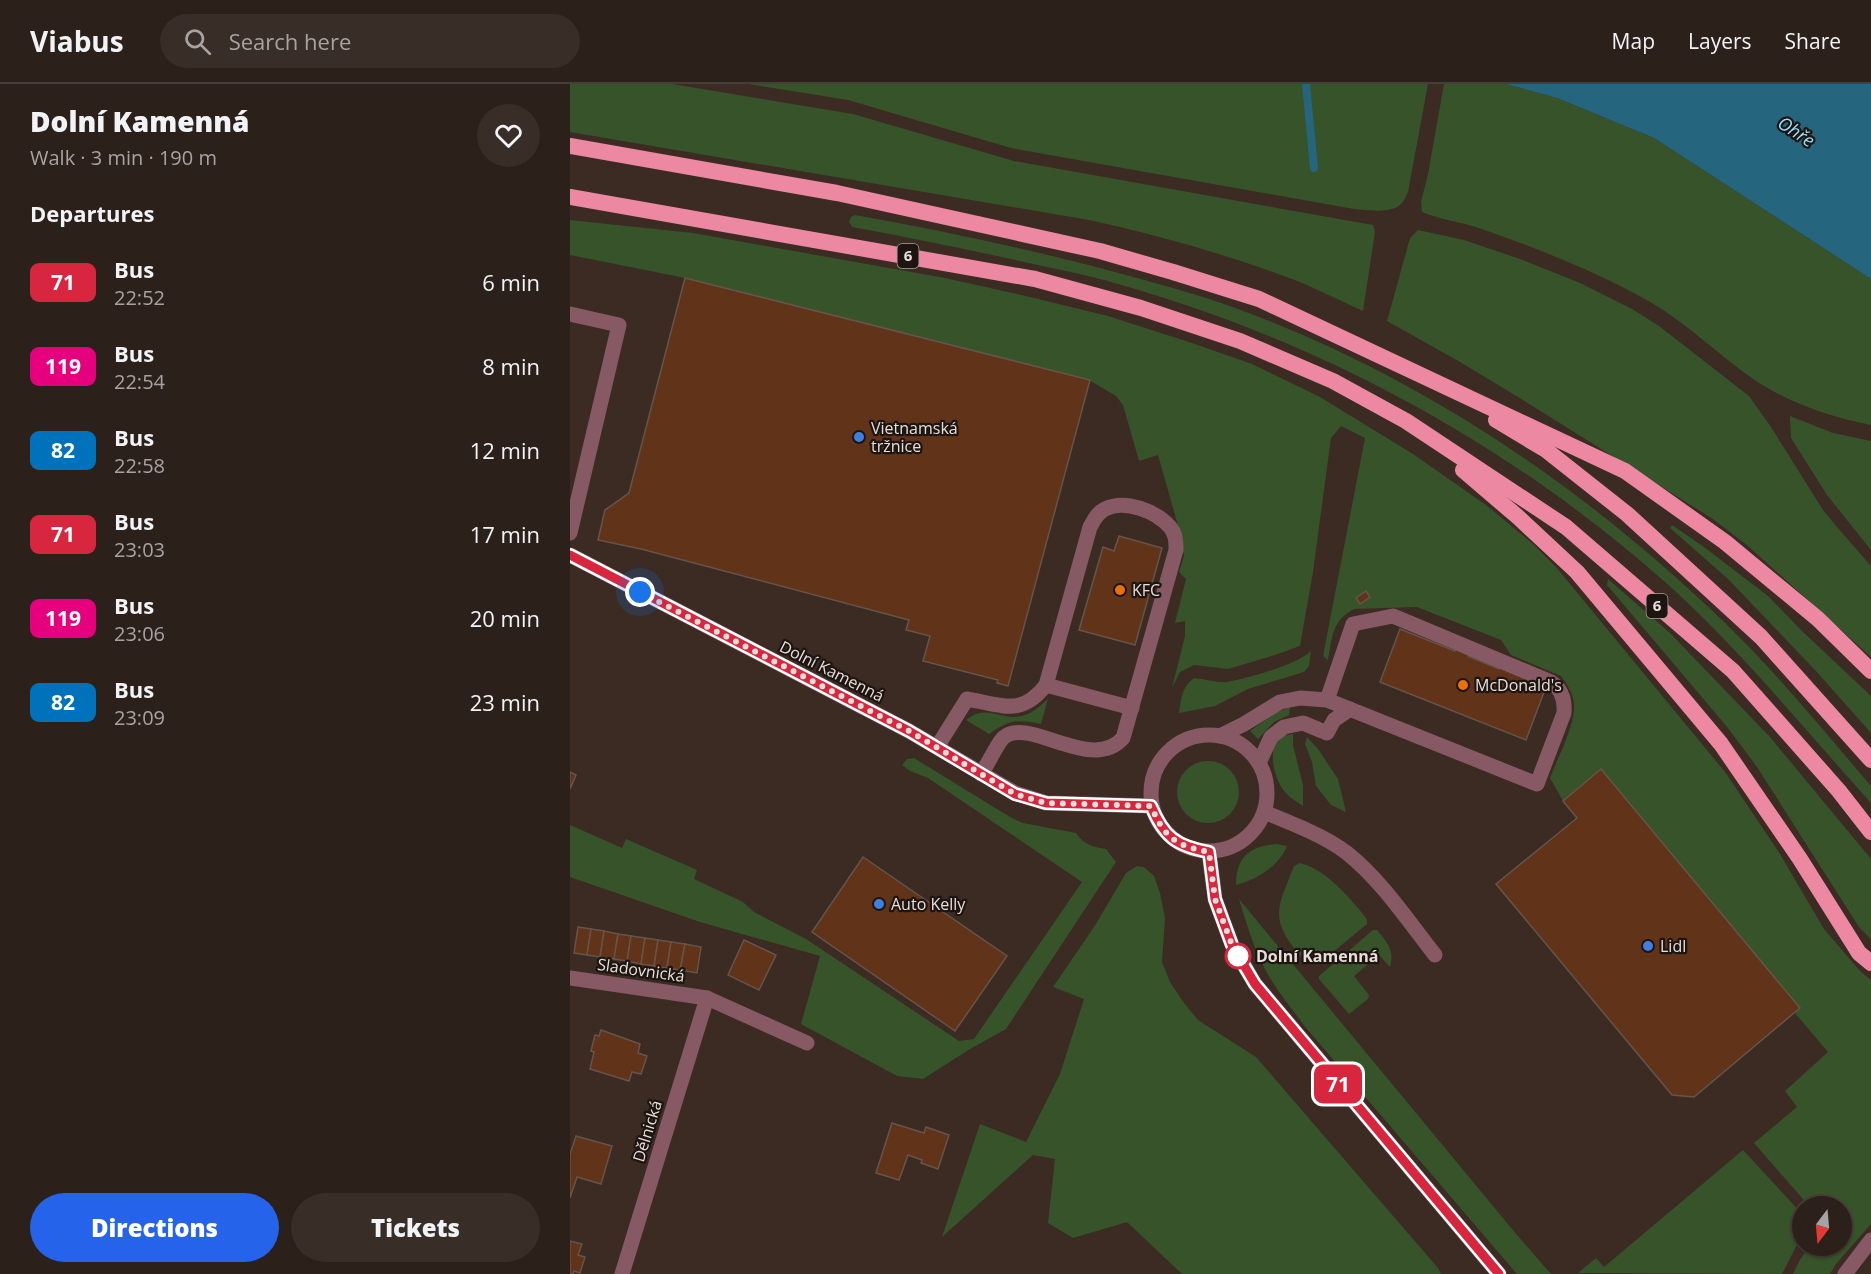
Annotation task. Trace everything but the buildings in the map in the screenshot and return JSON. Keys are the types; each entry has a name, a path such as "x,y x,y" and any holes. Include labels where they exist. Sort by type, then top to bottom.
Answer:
{"highway":[{"path":"570,146 837,194 1100,251 1259,299 1624,471 1725,542 1818,619 1871,671"},
{"name":"6","path":"570,197 1035,279 1120,302 1240,341 1333,381 1406,421 1566,527 1733,671 1839,791 1871,832"},
{"path":"570,203 640,208"},
{"path":"1413,370 1546,450 1627,514 1761,637 1871,760"},
{"path":"1406,421 1518,516 1577,572 1721,744 1800,860 1859,953 1871,963"}],"street":[{"path":"570,314 619,325 575,485 570,533"},
{"path":"937,747 967,699 1020,706 1031,701 1046,685 1095,516 1105,509 1118,506 1155,514 1172,528 1176,538 1176,550 1123,738 1117,745 1093,751 1025,733 1013,733 1004,737 981,774"},
{"name":"Dolní Kamenná","path":"570,555 937,747 1015,794 1046,803 1151,806"},
{"path":"1220,736 1280,702 1300,698 1327,700 1537,784 1564,712 1562,694 1551,682 1393,616 1353,624 1327,700"},
{"path":"1046,685 1132,708"},
{"path":"1259,763 1271,737 1284,727 1303,723 1327,733 1334,720 1350,709"},
{"path":"1204,735 1220,736 1235,741 1248,750 1259,763 1265,778 1267,794 1264,812 1256,827 1243,841 1227,849 1209,852 1190,849 1172,839 1159,825 1151,806 1150,786 1156,767 1168,751 1184,740 1204,735"},
{"path":"1264,812 1306,829 1347,853 1377,883 1436,955"},
{"path":"1209,852 1215,899 1232,945 1255,984 1499,1274"},
{"name":"Sladovnická","path":"570,978 707,998 807,1044"},
{"name":"Dělnická","path":"622,1274 707,998"},
{"path":"1845,1274 1871,1240"}],"green space":[{"path":"570,84 672,84 853,114 1014,161 1373,225 1375,232 1363,311 1310,286 1242,261 1089,220 570,132"},
{"path":"748,84 1428,84 1408,192 1397,207 1379,211 1354,209 1011,148 848,100"},
{"path":"1444,84 1506,84 1557,98 1654,138 1871,279 1871,425 1823,413 1777,394 1749,376 1657,306 1603,278 1500,236 1422,212 1421,202"},
{"path":"855,215 1032,251 1170,287 1224,304 1293,331 1361,362 1426,397 1552,477 1668,570 1743,640 1799,702 1871,786 1871,803 1719,634 1665,582 1605,532 1542,485 1476,442 1408,402 1267,335 1193,307 1085,275 852,227 849,222"},
{"path":"570,220 693,233 945,278 1108,316 1252,364 1320,397 1413,454 1486,505 1532,543 1556,567 1725,772 1780,854 1824,929 1860,971 1871,980 1871,1224 1852,1246 1852,1196 1800,1196 1754,1143 1797,1107 1785,1091 1828,1052 1795,1013 1800,1008 1601,770 1563,801 1550,778 1574,714 1573,698 1561,676 1511,655 1501,640 1417,607 1354,609 1337,624 1328,660 1323,656 1365,438 1341,426 1331,438 1313,572 1300,646 1228,669 1194,665 1180,672 1172,688 1185,636 1185,621 1175,623 1186,579 1179,572 1184,556 1181,536 1158,455 1139,461 1123,405 1116,396 1089,380 685,278 570,255"},
{"path":"1418,230 1464,240 1523,260 1580,283 1632,309 1659,326 1749,396 1823,510 1871,566 1871,657 1748,546 1713,519 1518,397 1387,321 1410,238"},
{"path":"1790,416 1833,433 1871,441 1871,550 1827,495 1791,438"},
{"path":"1672,525 1768,596 1871,696 1871,733 1816,671 1728,579 1670,528"},
{"path":"1608,579 1670,633 1770,737 1871,859 1871,939 1859,927 1757,767 1728,728 1607,585"},
{"path":"1311,651 1309,666 1304,672 1248,689 1215,706 1179,713 1181,698 1194,678 1223,682 1236,680 1284,666"},
{"path":"1048,699 1041,724 1026,721 1014,722 989,734 966,720 982,713 1009,717 1025,715"},
{"path":"1290,707 1289,715 1274,722 1258,739 1250,731 1275,713"},
{"path":"1293,734 1293,745 1303,785 1303,806 1281,787 1273,763 1277,740"},
{"path":"1307,737 1338,779 1346,812 1331,805 1316,786 1312,762 1305,744"},
{"path":"914,758 1010,817 1023,823 1076,833 1089,845 1106,849 1116,862 1006,1029 923,1079 897,1076 801,1024 820,956 700,922 570,877 570,825 622,848 626,839 697,870 694,879 743,902 754,912 806,939 959,1041 974,1039 1082,882 928,778 902,765 907,759"},
{"path":"1208,761 1230,770 1239,792 1230,814 1208,823 1186,814 1177,792 1186,770"},
{"path":"1277,844 1287,846 1273,866 1252,880 1236,885 1239,867 1246,854 1259,847"},
{"path":"1300,863 1329,878 1367,919 1367,924 1321,962 1314,964 1298,953 1283,930 1280,920 1279,911 1284,891 1294,866"},
{"path":"1137,866 1144,867 1154,876 1160,893 1165,918 1162,962 1170,982 1184,1003 1198,1020 1256,1057 1441,1274 1182,1274 1127,1222 1073,1238 1048,1223 1055,1159 1033,1155 942,1237 980,1124 1026,1142 1060,1074 1084,999 1053,987 1094,927 1126,873"},
{"path":"1239,899 1551,1274 1517,1274 1307,1029 1268,975 1253,942"},
{"path":"1373,930 1377,930 1389,947 1390,967 1379,955 1354,976 1369,995 1368,999 1349,1014 1319,979 1319,976"},
{"path":"1743,1150 1792,1203 1792,1254 1782,1274 1578,1273 1596,1258 1604,1267"},
{"path":"1802,1256 1843,1256 1830,1274 1793,1274"}],"water":[{"name":"Ohře","path":"1506,84 1871,84 1871,279 1654,138 1557,98"}],"waterway":[{"path":"1306,84 1314,168"}],"bus line":[{"name":"71","path":"570,555 909,731 1015,794 1046,803 1151,806 1159,825 1172,839 1190,849 1209,852 1215,899 1232,945 1255,984 1499,1274"}],"place":[{"name":"Vietnamská tržnice","path":"859,437"},
{"name":"KFC","path":"1120,590"},
{"name":"McDonald's","path":"1463,685"},
{"name":"Auto Kelly","path":"879,904"},
{"name":"Lidl","path":"1648,946"},
{"name":"Dolní Kamenná","path":"1238,956"}],"route":[{"path":"640,592 909,731 1015,794 1046,803 1151,806 1159,825 1172,839 1190,849 1209,852 1215,899 1232,945 1243,965 1238,956"}]}
